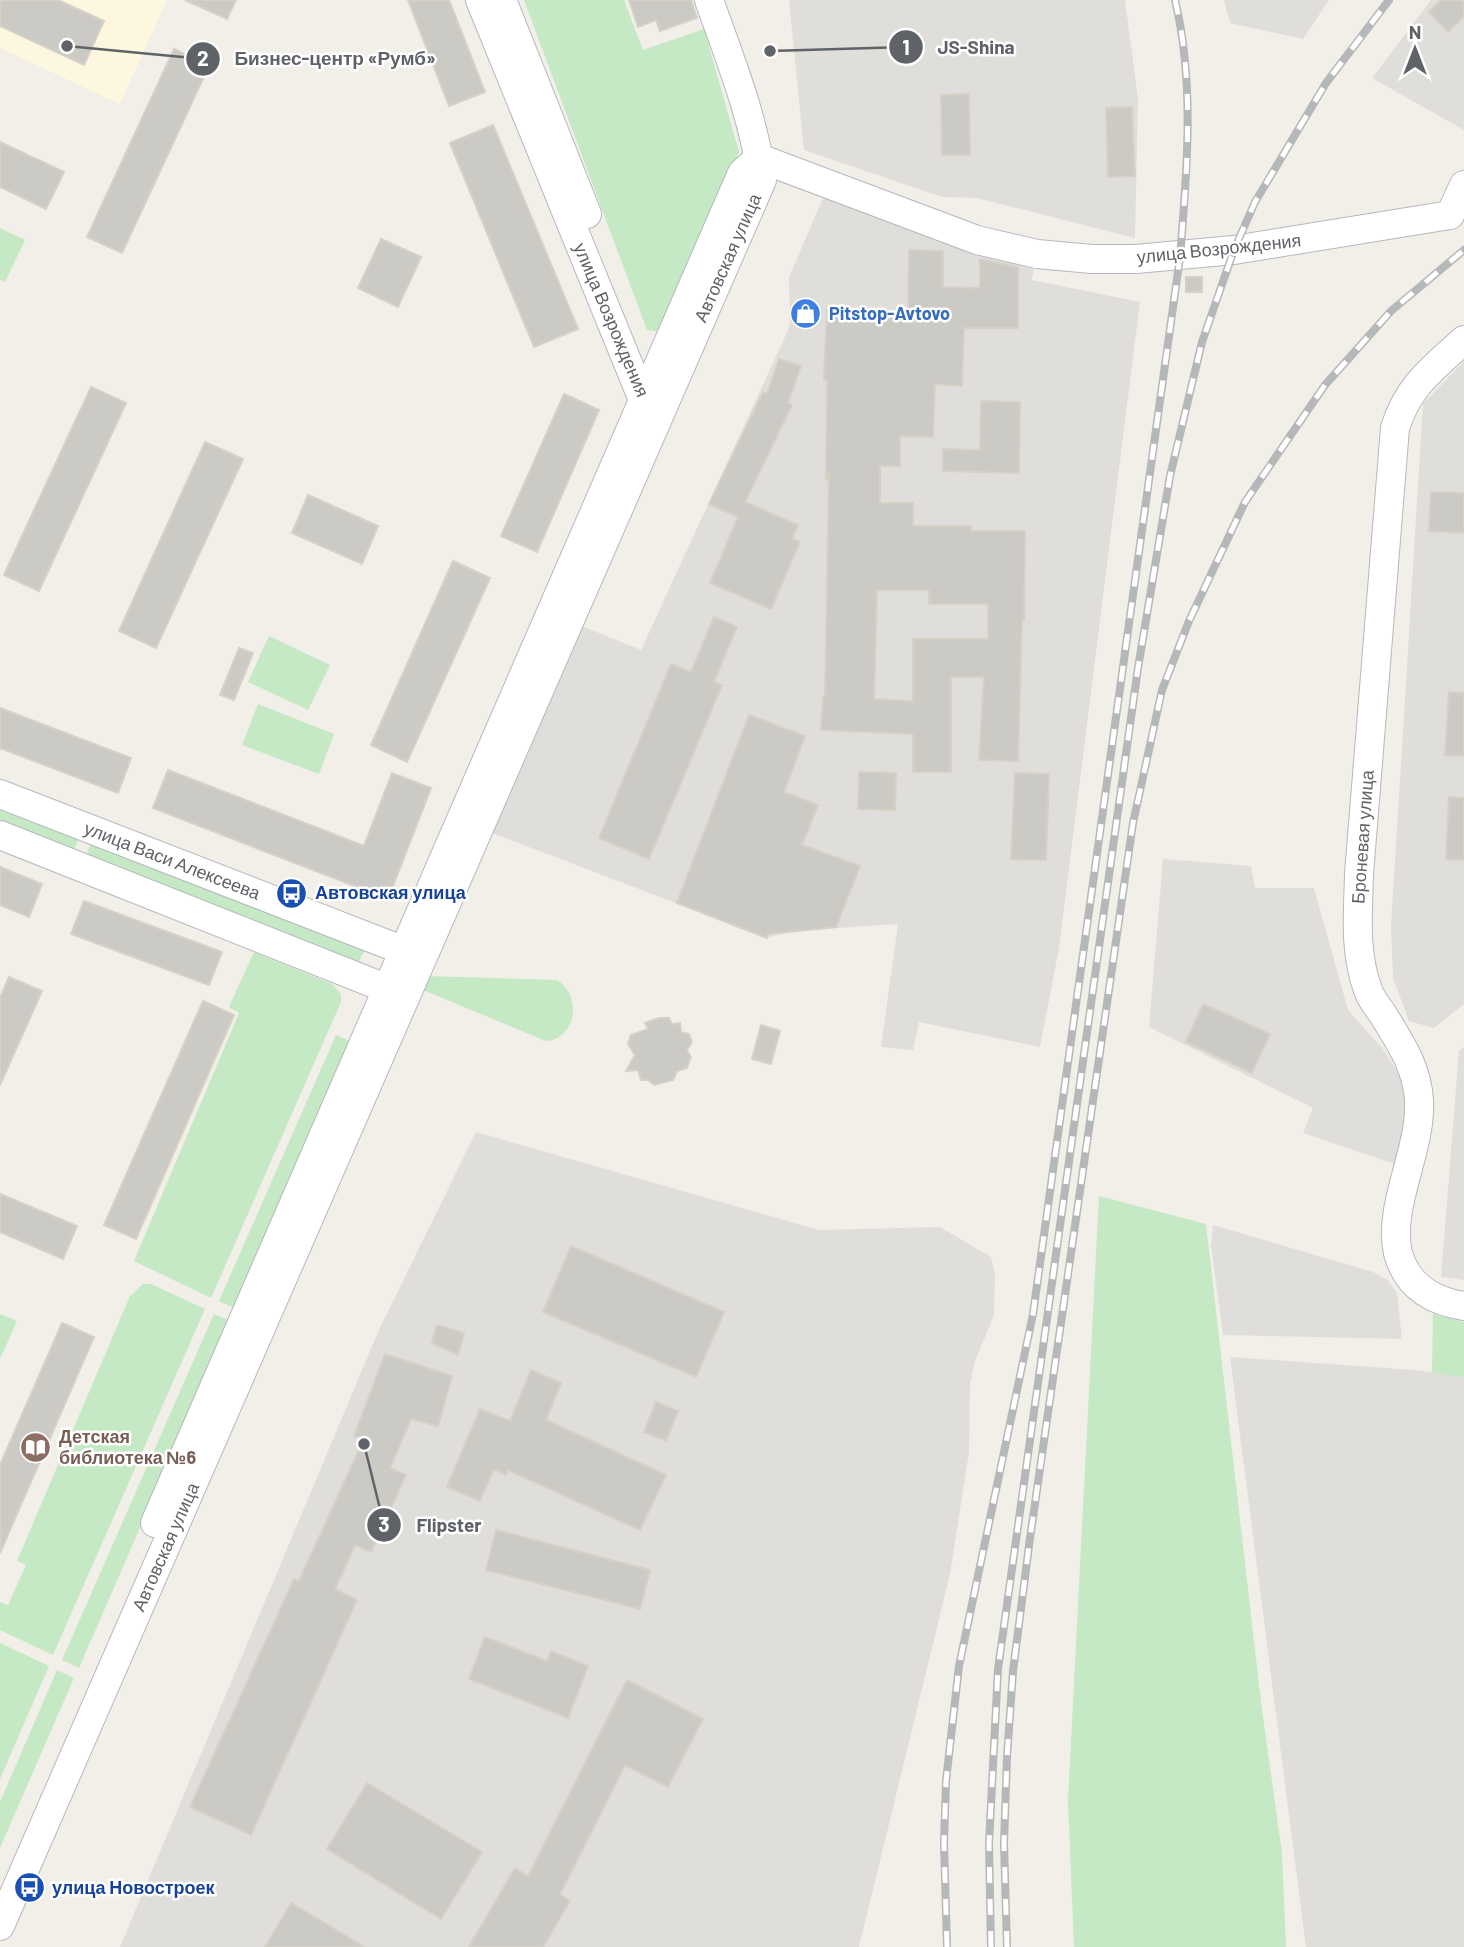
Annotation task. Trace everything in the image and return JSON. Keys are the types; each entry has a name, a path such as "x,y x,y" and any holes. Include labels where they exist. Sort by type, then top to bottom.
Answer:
{"street":[{"name":"улица Возрождения","path":"480,0 651,398"},
{"name":"улица Возрождения","path":"502,0 651,398"},
{"path":"709,0 746,102 759,158"},
{"name":"улица Возрождения","path":"759,158 977,240 1037,254 1092,259 1136,260 1457,225 1464,185"},
{"name":"Автовская улица","path":"651,398 762,180 759,158"},
{"name":"Автовская улица","path":"0,1926 651,398 742,173 759,158"},
{"name":"Броневая улица","path":"1464,340 1423,377 1409,394 1395,428 1357,930 1359,955 1369,993 1414,1069 1419,1100 1418,1130 1396,1228 1398,1252 1409,1276 1424,1293 1441,1301 1464,1306"},
{"name":"улица Васи Алексеева","path":"0,794 413,954"},
{"path":"0,835 397,992"},
{"name":"Автовская улица","path":"0,1878 397,992"}],"shaded area":[{"path":"0,0 167,0 120,104 0,48"},
{"path":"789,0 1125,0 1138,99 1135,238 977,198 942,197 804,150"},
{"path":"1224,0 1329,0 1303,39 1230,23"},
{"path":"1431,0 1464,0 1464,130 1372,78"},
{"path":"826,191 1034,267 1032,280 1140,302 1059,948 1040,1047 919,1022 913,1050 881,1047 898,924 792,931 767,938 490,832 582,626 641,650 790,326 789,277"},
{"path":"1464,361 1464,1004 1434,1028 1409,1021 1393,978 1391,927 1423,404"},
{"path":"1163,859 1251,866 1255,888 1314,888 1348,1010 1383,1049 1401,1078 1407,1113 1395,1164 1303,1133 1313,1108 1149,1027"},
{"path":"1464,1047 1464,1280 1441,1277 1459,1051"},
{"path":"476,1132 819,1230 940,1227 991,1257 995,1273 994,1315 975,1361 970,1384 969,1452 950,1574 859,1947 120,1947 378,1332"},
{"path":"1213,1225 1373,1272 1388,1280 1397,1293 1402,1339 1223,1335 1211,1245"},
{"path":"1230,1357 1464,1376 1464,1947 1306,1947"}],"green space":[{"path":"524,0 624,0 643,50 704,29 739,152 663,332 647,330"},
{"path":"0,228 25,240 5,282 0,280"},
{"path":"269,636 330,665 308,710 248,682"},
{"path":"258,704 334,734 319,774 242,745"},
{"path":"0,805 80,836 73,853 0,824"},
{"path":"92,840 366,946 359,962 86,856"},
{"path":"254,952 332,984 341,994 341,1002 211,1298 134,1261 239,1013 229,1007"},
{"path":"424,976 557,980 565,987 573,1006 570,1025 564,1033 546,1041 423,990"},
{"path":"336,1035 352,1042 236,1309 219,1301"},
{"path":"1099,1196 1206,1224 1261,1702 1282,1853 1286,1947 1074,1947 1068,1800"},
{"path":"143,1284 151,1284 205,1309 53,1655 0,1630 0,1602 8,1605 26,1565 17,1561 130,1296"},
{"path":"0,1314 17,1321 0,1359"},
{"path":"214,1314 230,1321 79,1668 62,1660"},
{"path":"1433,1314 1464,1322 1464,1377 1432,1373"},
{"path":"0,1643 49,1666 0,1779"},
{"path":"57,1670 74,1678 0,1848 0,1802"}],"building":[{"path":"0,0 58,0 104,21 84,65 0,26"},
{"path":"185,0 236,0 227,19"},
{"path":"408,0 449,0 485,92 449,106"},
{"path":"629,0 691,0 697,18 660,31 656,20 638,27"},
{"path":"1441,0 1464,0 1464,16 1448,32 1429,12"},
{"path":"174,49 209,66 122,253 87,237"},
{"path":"969,94 970,155 942,155 941,95"},
{"path":"1132,107 1135,176 1108,177 1106,108"},
{"path":"493,125 578,329 534,347 450,143"},
{"path":"0,142 64,172 46,209 0,187"},
{"path":"381,239 421,257 398,307 358,288"},
{"path":"909,250 943,251 943,287 980,288 980,259 1018,267 1018,328 964,328 962,386 935,384 933,437 900,436 900,466 880,466 880,503 913,503 913,526 971,526 971,531 1025,531 1018,761 979,760 984,677 951,677 951,772 913,772 913,734 821,730 825,697 829,474 826,481 827,380 824,380 827,310 908,314","holes":["877,590 929,590 929,604 988,604 988,639 913,639 913,701 874,699"]},
{"path":"1186,277 1202,277 1202,292 1186,292"},
{"name":"Pitstop-Avtovo","path":"798,304 821,310 815,325 795,322"},
{"path":"779,359 801,366 788,403 792,405 745,502 798,525 792,539 800,542 771,609 710,583 738,517 709,504 763,392 767,394"},
{"path":"91,387 126,403 39,591 4,575"},
{"path":"564,394 599,410 537,552 501,536"},
{"path":"981,401 1020,402 1019,473 943,471 943,449 980,450"},
{"path":"205,442 243,459 156,648 119,631"},
{"path":"1431,492 1464,493 1464,533 1429,531"},
{"path":"308,495 378,526 362,564 292,533"},
{"path":"453,561 490,578 407,762 371,745"},
{"path":"714,617 737,627 714,682 722,685 649,859 599,838 671,664 691,672"},
{"path":"239,648 253,653 234,700 220,695"},
{"path":"1449,692 1464,693 1464,756 1445,755"},
{"path":"0,708 131,758 118,793 0,748"},
{"path":"749,715 805,736 784,792 818,805 802,845 860,866 836,927 768,934 767,938 677,903"},
{"path":"168,770 364,846 392,773 431,788 388,899 153,808"},
{"path":"859,772 896,773 895,810 858,809"},
{"path":"1015,773 1049,774 1046,860 1011,859"},
{"path":"1449,797 1464,798 1464,860 1446,859"},
{"path":"0,867 42,884 29,917 0,905"},
{"path":"84,901 222,952 209,985 71,934"},
{"path":"9,977 42,991 0,1085 0,998"},
{"path":"203,1001 234,1015 136,1239 104,1225"},
{"path":"1203,1004 1270,1034 1252,1073 1186,1042"},
{"path":"669,1018 672,1024 680,1023 681,1032 689,1034 692,1042 687,1050 691,1057 687,1068 677,1071 673,1080 654,1085 648,1080 641,1080 638,1070 626,1071 635,1055 628,1044 631,1035 648,1029 645,1023"},
{"path":"761,1025 780,1031 771,1064 752,1059"},
{"path":"0,1194 77,1226 63,1259 0,1232"},
{"path":"571,1246 724,1312 696,1377 543,1312"},
{"path":"62,1323 94,1337 0,1553 0,1465"},
{"path":"437,1325 464,1333 458,1355 432,1343"},
{"path":"385,1354 452,1376 438,1426 411,1419 390,1468 406,1475 371,1552 355,1545 335,1589 357,1600 251,1835 190,1807 294,1579 299,1581 364,1439 354,1436"},
{"path":"531,1370 561,1383 546,1420 666,1475 640,1530 508,1470 506,1475 494,1469 480,1501 447,1487 480,1409 510,1421"},
{"path":"656,1402 678,1411 666,1441 644,1432"},
{"path":"496,1530 650,1570 640,1609 486,1570"},
{"path":"485,1637 547,1661 551,1651 588,1666 568,1718 469,1679"},
{"path":"627,1680 703,1719 668,1787 625,1765 560,1894 570,1901 543,1947 469,1947 515,1868 528,1876"},
{"path":"367,1783 482,1852 441,1919 327,1849"},
{"path":"291,1903 365,1947 265,1947"}],"railway":[{"path":"947,1947 944,1843 946,1781 959,1666 1033,1314 1180,257 1188,128 1185,63 1175,0"},
{"path":"991,1947 989,1843 998,1669 1138,668 1170,476 1202,342 1234,250 1255,202 1326,83 1389,0"},
{"path":"1007,1947 1004,1843 1013,1671 1133,823 1162,690 1189,621 1245,502 1325,385 1391,311 1464,250"}],"place":[{"name":"Бизнес-центр «Румб»","path":"67,46"},
{"name":"JS-Shina","path":"770,51"},
{"name":"Pitstop-Avtovo","path":"806,314"},
{"name":"Автовская улица","path":"292,893"},
{"name":"Flipster","path":"364,1444"},
{"name":"Детская библиотека №6","path":"36,1447"},
{"name":"улица Новостроек","path":"29,1888"}]}
